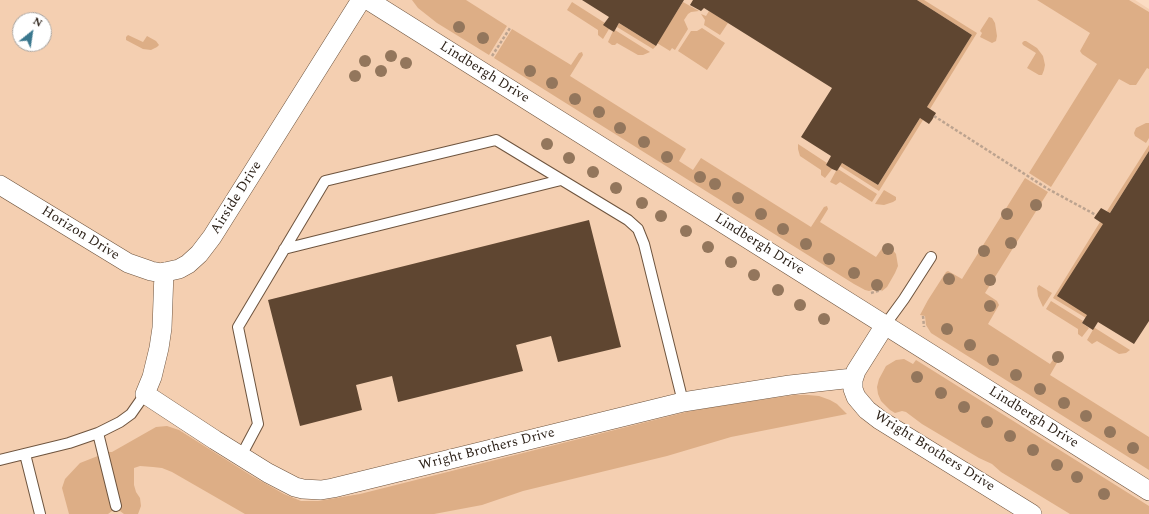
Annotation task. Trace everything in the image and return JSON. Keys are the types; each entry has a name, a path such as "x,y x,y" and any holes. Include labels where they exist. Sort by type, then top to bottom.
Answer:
{"street":[{"name":"Airside Drive","path":"164,272 179,269 188,264 206,246 361,0"},
{"name":"Lindbergh Drive","path":"368,0 1149,490"},
{"name":"Horizon Drive","path":"0,185 128,263 151,272 164,272"},
{"path":"145,394 152,377 159,348 162,328 164,272"},
{"name":"Wright Brothers Drive","path":"885,325 859,363 854,378 853,389 856,397 866,410 1032,514"},
{"name":"Wright Brothers Drive","path":"145,394 268,473 295,487 321,490 683,402 790,385 854,378"}],"lane":[{"path":"240,456 258,424 238,327 325,181 496,140 628,220 638,229 644,244 683,402"},
{"path":"284,249 561,180"},
{"path":"885,325 931,257"},
{"path":"0,460 69,443 98,433 120,422 131,414 145,394"},
{"path":"98,433 116,506"},
{"path":"25,454 40,514"}],"path":[{"path":"499,46 510,28"},
{"path":"934,116 1048,189 1096,215"}],"shaded area":[{"path":"0,0 1135,0 1149,9 1149,514 0,514"},
{"path":"412,0 466,0 507,26 489,55 437,23 418,8"},
{"path":"917,0 924,0 977,33 930,109 927,107 972,35"},
{"path":"1037,0 1129,0 1149,12 1149,69 1147,68 1136,85 1130,85 1119,79 1051,187 1029,173 1097,64 1080,51 1090,33"},
{"path":"572,2 605,23 609,29 603,39 598,35 598,30 567,10"},
{"path":"683,2 699,11 688,14 684,20 688,29 675,50 672,48 670,51 657,43"},
{"path":"709,11 728,23 720,35 704,25 705,20 701,14 706,16"},
{"path":"989,17 992,18 995,23 997,36 996,41 992,43 980,37 982,33 980,31"},
{"path":"619,23 656,46 653,49 617,27"},
{"path":"702,28 725,43 707,70 678,51 691,31 697,31"},
{"path":"512,29 571,65 579,53 582,52 583,55 570,76 686,149 679,161 693,170 701,158 811,227 824,207 827,206 828,209 820,222 876,257 885,244 888,244 896,254 898,266 887,287 882,291 880,288 869,291 854,284 494,58"},
{"path":"615,30 650,52 643,55 638,55 617,43 612,45 608,42 613,31 614,32"},
{"path":"128,35 143,42 147,36 156,41 159,45 151,50 143,49 126,40"},
{"path":"1024,41 1037,48 1043,56 1045,65 1042,75 1039,75 1027,68 1036,53 1023,45 1022,43"},
{"path":"920,118 923,120 879,191 840,166 842,163 878,185"},
{"path":"1149,123 1149,138 1146,143 1135,136 1134,133 1136,128"},
{"path":"798,144 827,163 826,165 832,169 825,178 821,175 821,170 800,156"},
{"path":"1149,145 1149,151 1110,213 1107,211"},
{"path":"838,169 877,194 872,202 840,182 836,185 830,182"},
{"path":"1025,178 1048,192 985,293 997,301 999,305 988,324 1050,364 1059,351 1061,351 1063,353 1050,375 1149,437 1149,470 931,333 926,325 925,316 920,315 946,272 948,271 962,279"},
{"path":"884,190 896,197 896,200 884,205 875,204"},
{"path":"1100,222 1103,224 1086,318 1053,298"},
{"path":"1039,285 1052,293 1043,307 1038,296 1037,288"},
{"path":"1051,301 1083,321 1082,323 1089,328 1082,337 1078,334 1078,329 1046,309"},
{"path":"1094,328 1130,350 1126,353 1119,354 1097,341 1092,344 1087,340"},
{"path":"904,359 913,364 916,360 1149,506 1149,514 1070,514 1001,472 992,464 979,458 922,424 906,412 902,411 895,413 890,410 881,401 878,394 877,387 879,379 886,366 896,360"},
{"path":"794,395 819,396 837,404 847,414 731,437 667,456 523,491 482,505 434,514 245,514 172,472 162,468 140,466 134,468 134,485 140,498 141,506 138,514 124,514 116,508 108,514 69,514 62,488 65,479 80,463 108,452 112,452 156,427 167,426 179,430 252,476 284,494 301,501 318,501 360,494 686,412"}],"building":[{"path":"582,0 684,0 656,46 619,23 614,32 609,29 603,25 609,17"},
{"path":"693,0 917,0 972,35 927,107 936,113 932,120 929,124 920,118 878,185 842,163 837,171 832,169 826,165 831,156 801,137 832,88 704,8 701,11 690,5"},
{"path":"1149,151 1149,321 1134,344 1098,322 1093,330 1082,323 1087,315 1057,296 1103,224 1094,218 1101,208 1110,213"},
{"path":"589,220 621,347 558,362 551,336 516,345 523,371 398,402 392,376 356,385 362,410 300,426 268,300"}]}
